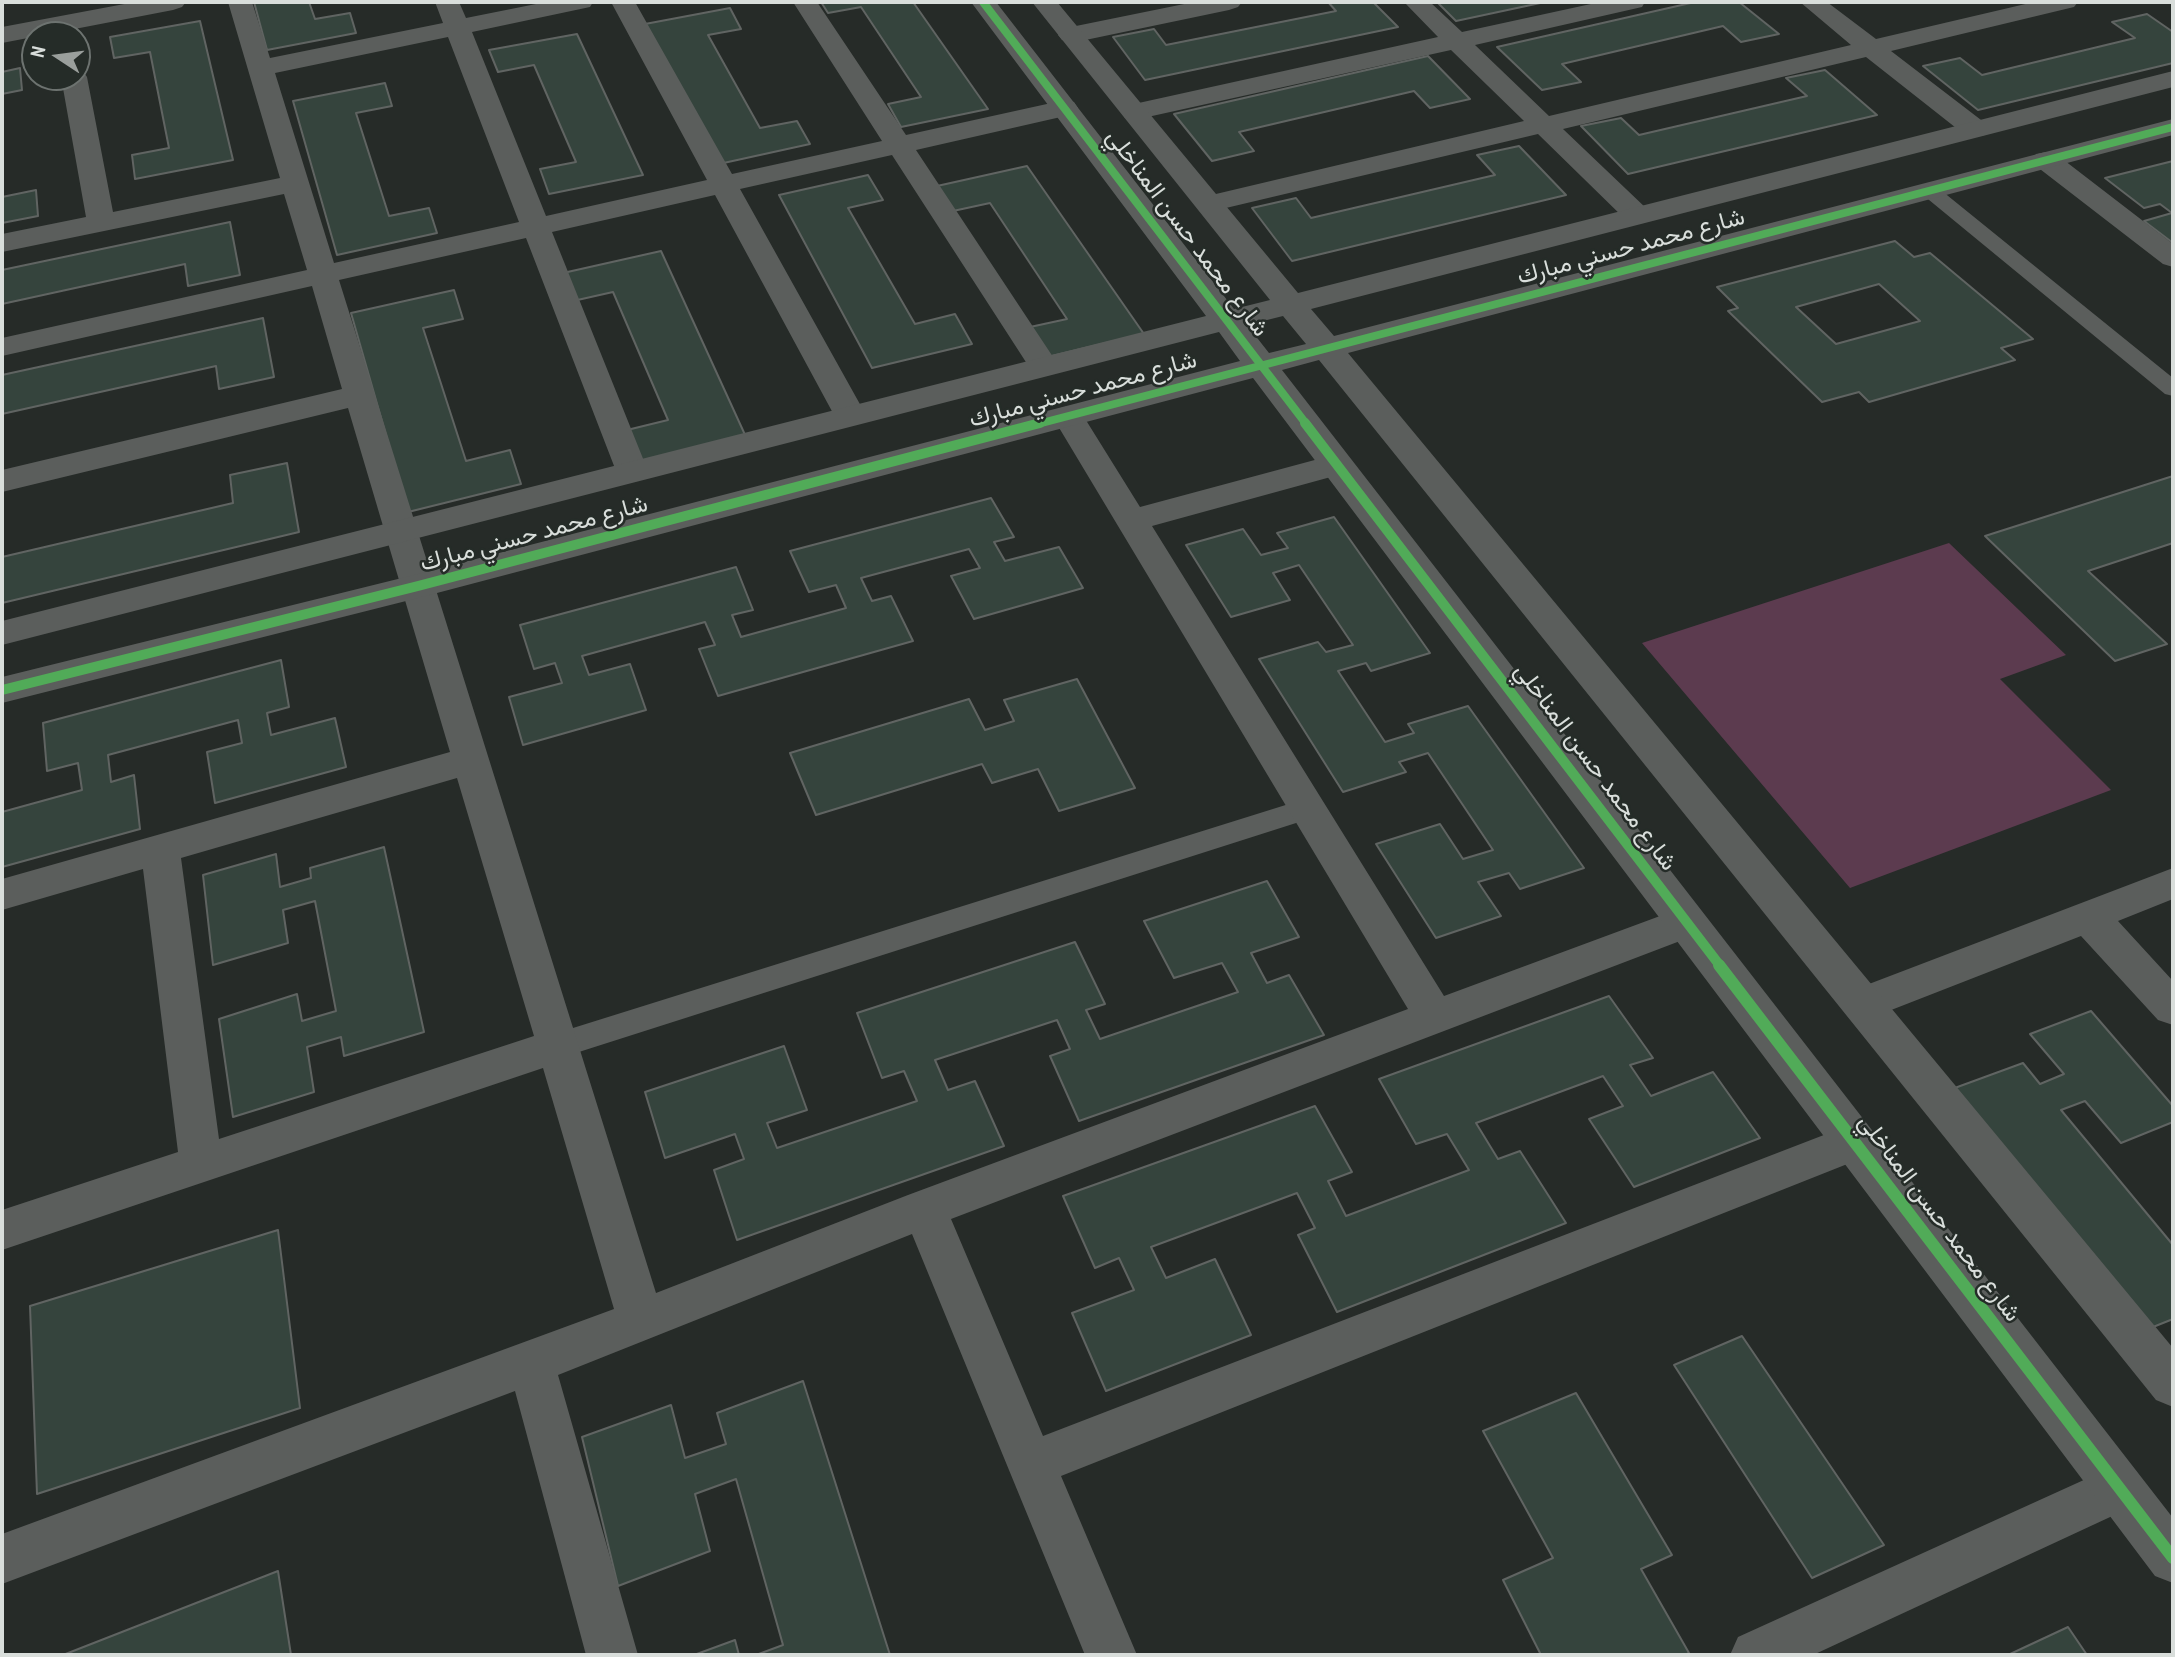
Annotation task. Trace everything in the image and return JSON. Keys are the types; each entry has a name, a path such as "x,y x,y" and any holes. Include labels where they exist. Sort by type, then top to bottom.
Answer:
{"street":[{"path":"91,22 173,2"},
{"path":"240,2 640,1320"},
{"path":"261,68 452,15 581,2"},
{"path":"623,2 850,415"},
{"path":"805,2 1044,366"},
{"name":"شارع محمد حسن المناخلي","path":"983,2 2173,1558"},
{"name":"شارع محمد حسن المناخلي","path":"1044,2 2173,1384"},
{"path":"1071,35 1229,2"},
{"path":"1416,2 1637,215"},
{"path":"1134,112 1633,2"},
{"path":"1812,2 1975,129"},
{"path":"1209,204 2065,2"},
{"path":"452,15 632,471"},
{"path":"2,35 21,33"},
{"name":"شارع محمد حسني مبارك","path":"2,633 2173,79"},
{"path":"77,91 101,223"},
{"path":"2,347 1065,108"},
{"name":"شارع محمد حسني مبارك","path":"2,690 418,586 2173,127"},
{"path":"2046,160 2173,258"},
{"path":"2,243 295,183"},
{"path":"2,481 360,395"},
{"path":"1069,416 1435,1017"},
{"path":"1132,520 1337,465"},
{"path":"2,894 471,760"},
{"path":"160,848 201,1164"},
{"path":"1863,1004 2173,883"},
{"path":"2088,916 2173,1008"},
{"path":"2,1559 531,1363 924,1209 1687,922"},
{"path":"2,1230 557,1046"},
{"path":"1031,1464 1855,1142"},
{"path":"924,1209 1111,1655"},
{"path":"531,1363 612,1655"},
{"path":"1756,1655 2119,1488"}],"lane":[{"path":"1930,191 2173,389"},
{"path":"557,1046 1308,809"}],"shaded area":[{"path":"1949,543 2066,655 2000,679 2111,790 1850,888 1642,643"}],"building":[{"path":"254,2 309,2 315,19 350,13 356,33 267,50"},
{"path":"821,2 913,2 988,109 901,127 888,104 921,97 861,7 828,13"},
{"path":"1328,2 1373,2 1398,27 1145,80 1113,37 1154,29 1166,45 1336,11"},
{"path":"1437,2 1545,2 1456,21"},
{"path":"1695,2 1739,2 1779,34 1741,42 1723,26 1562,64 1581,82 1542,90 1497,47"},
{"path":"730,8 741,29 708,35 760,128 797,121 810,144 719,164 645,24"},
{"path":"2147,14 2173,32 2173,63 1978,110 1923,66 1960,58 1982,75 2135,38 2112,22"},
{"path":"200,21 233,160 135,179 132,155 169,148 150,52 114,58 110,37"},
{"path":"577,34 643,175 549,194 540,169 576,162 534,65 498,72 489,50"},
{"path":"1428,56 1470,99 1430,108 1414,91 1239,132 1254,151 1212,161 1174,114"},
{"path":"20,68 21,90 2,94 2,72"},
{"path":"1825,70 1877,115 1628,174 1581,126 1621,118 1639,135 1807,96 1786,78"},
{"path":"385,83 392,106 356,113 389,216 429,208 437,233 337,255 293,101"},
{"path":"1519,146 1566,195 1292,261 1252,208 1296,198 1311,218 1495,175 1477,155"},
{"path":"2173,161 2173,243 2144,221 2172,213 2160,204 2144,208 2105,178"},
{"path":"1027,166 1144,334 1047,357 1030,327 1067,319 990,203 953,211 937,186"},
{"path":"868,175 883,200 848,208 915,324 955,314 972,344 872,368 779,195"},
{"path":"36,190 38,216 2,223 2,197"},
{"path":"230,222 240,275 188,286 185,264 2,304 2,270"},
{"path":"1895,241 1914,257 1930,253 2033,339 2001,348 2015,360 1869,402 1859,392 1822,402 1728,311 1738,308 1717,287","holes":["1879,284 1920,321 1836,344 1796,307"]},
{"path":"661,251 746,437 640,463 627,430 668,420 613,292 573,301 563,273"},
{"path":"454,290 463,319 423,328 466,461 510,450 521,484 408,512 351,313"},
{"path":"263,318 274,377 219,389 216,366 2,414 2,375"},
{"path":"287,463 299,532 2,603 2,557 233,503 230,475"},
{"path":"2173,476 2173,543 2088,571 2167,644 2115,661 1985,536"},
{"path":"991,498 1014,537 994,542 1005,561 1059,547 1083,588 974,619 951,576 980,568 969,549 861,578 872,601 891,596 913,641 718,696 699,649 715,645 705,622 582,656 589,675 630,664 646,710 523,745 509,697 562,683 555,663 534,669 520,625 736,567 753,610 732,615 741,637 846,608 836,585 809,592 790,551"},
{"path":"1334,517 1430,653 1371,671 1366,663 1338,671 1385,742 1414,733 1408,724 1468,706 1584,868 1520,889 1509,873 1478,882 1501,916 1436,938 1376,844 1440,824 1463,859 1493,850 1428,753 1399,762 1406,772 1343,792 1259,659 1318,642 1326,652 1353,645 1299,565 1273,573 1290,600 1231,617 1186,545 1243,529 1261,555 1288,548 1277,533"},
{"path":"281,660 289,707 267,713 271,735 335,718 346,767 215,803 207,752 242,743 238,720 108,755 111,782 134,775 140,829 2,867 2,812 82,790 78,763 47,771 43,723"},
{"path":"1077,679 1135,788 1059,811 1038,769 992,783 982,764 816,815 790,753 969,699 985,730 1014,721 1004,700"},
{"path":"384,847 424,1032 344,1056 341,1037 307,1047 314,1092 233,1117 219,1019 297,994 302,1021 336,1011 315,901 283,910 288,943 213,965 203,875 276,854 280,887 311,878 310,868"},
{"path":"1267,881 1299,937 1251,953 1267,983 1289,975 1324,1035 1079,1121 1050,1056 1070,1049 1057,1020 935,1060 948,1090 975,1081 1004,1146 737,1240 714,1170 744,1159 735,1134 665,1158 645,1092 784,1046 807,1110 767,1123 777,1148 917,1101 904,1071 882,1078 857,1013 1075,942 1105,1004 1086,1010 1100,1039 1238,992 1222,963 1174,978 1144,921"},
{"path":"1609,996 1653,1058 1630,1065 1651,1096 1713,1072 1760,1138 1634,1187 1589,1119 1623,1106 1603,1076 1476,1123 1498,1159 1520,1151 1566,1223 1337,1312 1298,1235 1315,1228 1297,1193 1151,1247 1166,1278 1215,1259 1251,1335 1106,1391 1072,1313 1134,1290 1119,1258 1095,1268 1063,1196 1315,1106 1352,1172 1328,1181 1346,1216 1469,1170 1447,1134 1416,1144 1379,1079"},
{"path":"2091,1011 2173,1106 2173,1122 2121,1143 2085,1101 2061,1110 2173,1245 2173,1319 2143,1331 1952,1089 2023,1063 2040,1084 2064,1074 2030,1034"},
{"path":"278,1230 300,1408 37,1494 30,1306"},
{"path":"1742,1336 1884,1545 1812,1578 1674,1365"},
{"path":"803,1381 890,1655 756,1655 783,1645 736,1479 695,1494 710,1551 618,1586 582,1437 671,1405 685,1458 726,1444 717,1413"},
{"path":"1576,1393 1672,1555 1641,1569 1689,1653 1685,1655 1541,1655 1503,1580 1553,1558 1483,1431"},
{"path":"278,1571 291,1655 63,1655"},
{"path":"2068,1627 2087,1655 2008,1655"},
{"path":"735,1640 739,1655 694,1655"}],"cycle path":[{"path":"983,2 2173,1558"},
{"path":"2,690 418,586 2173,127"}]}
